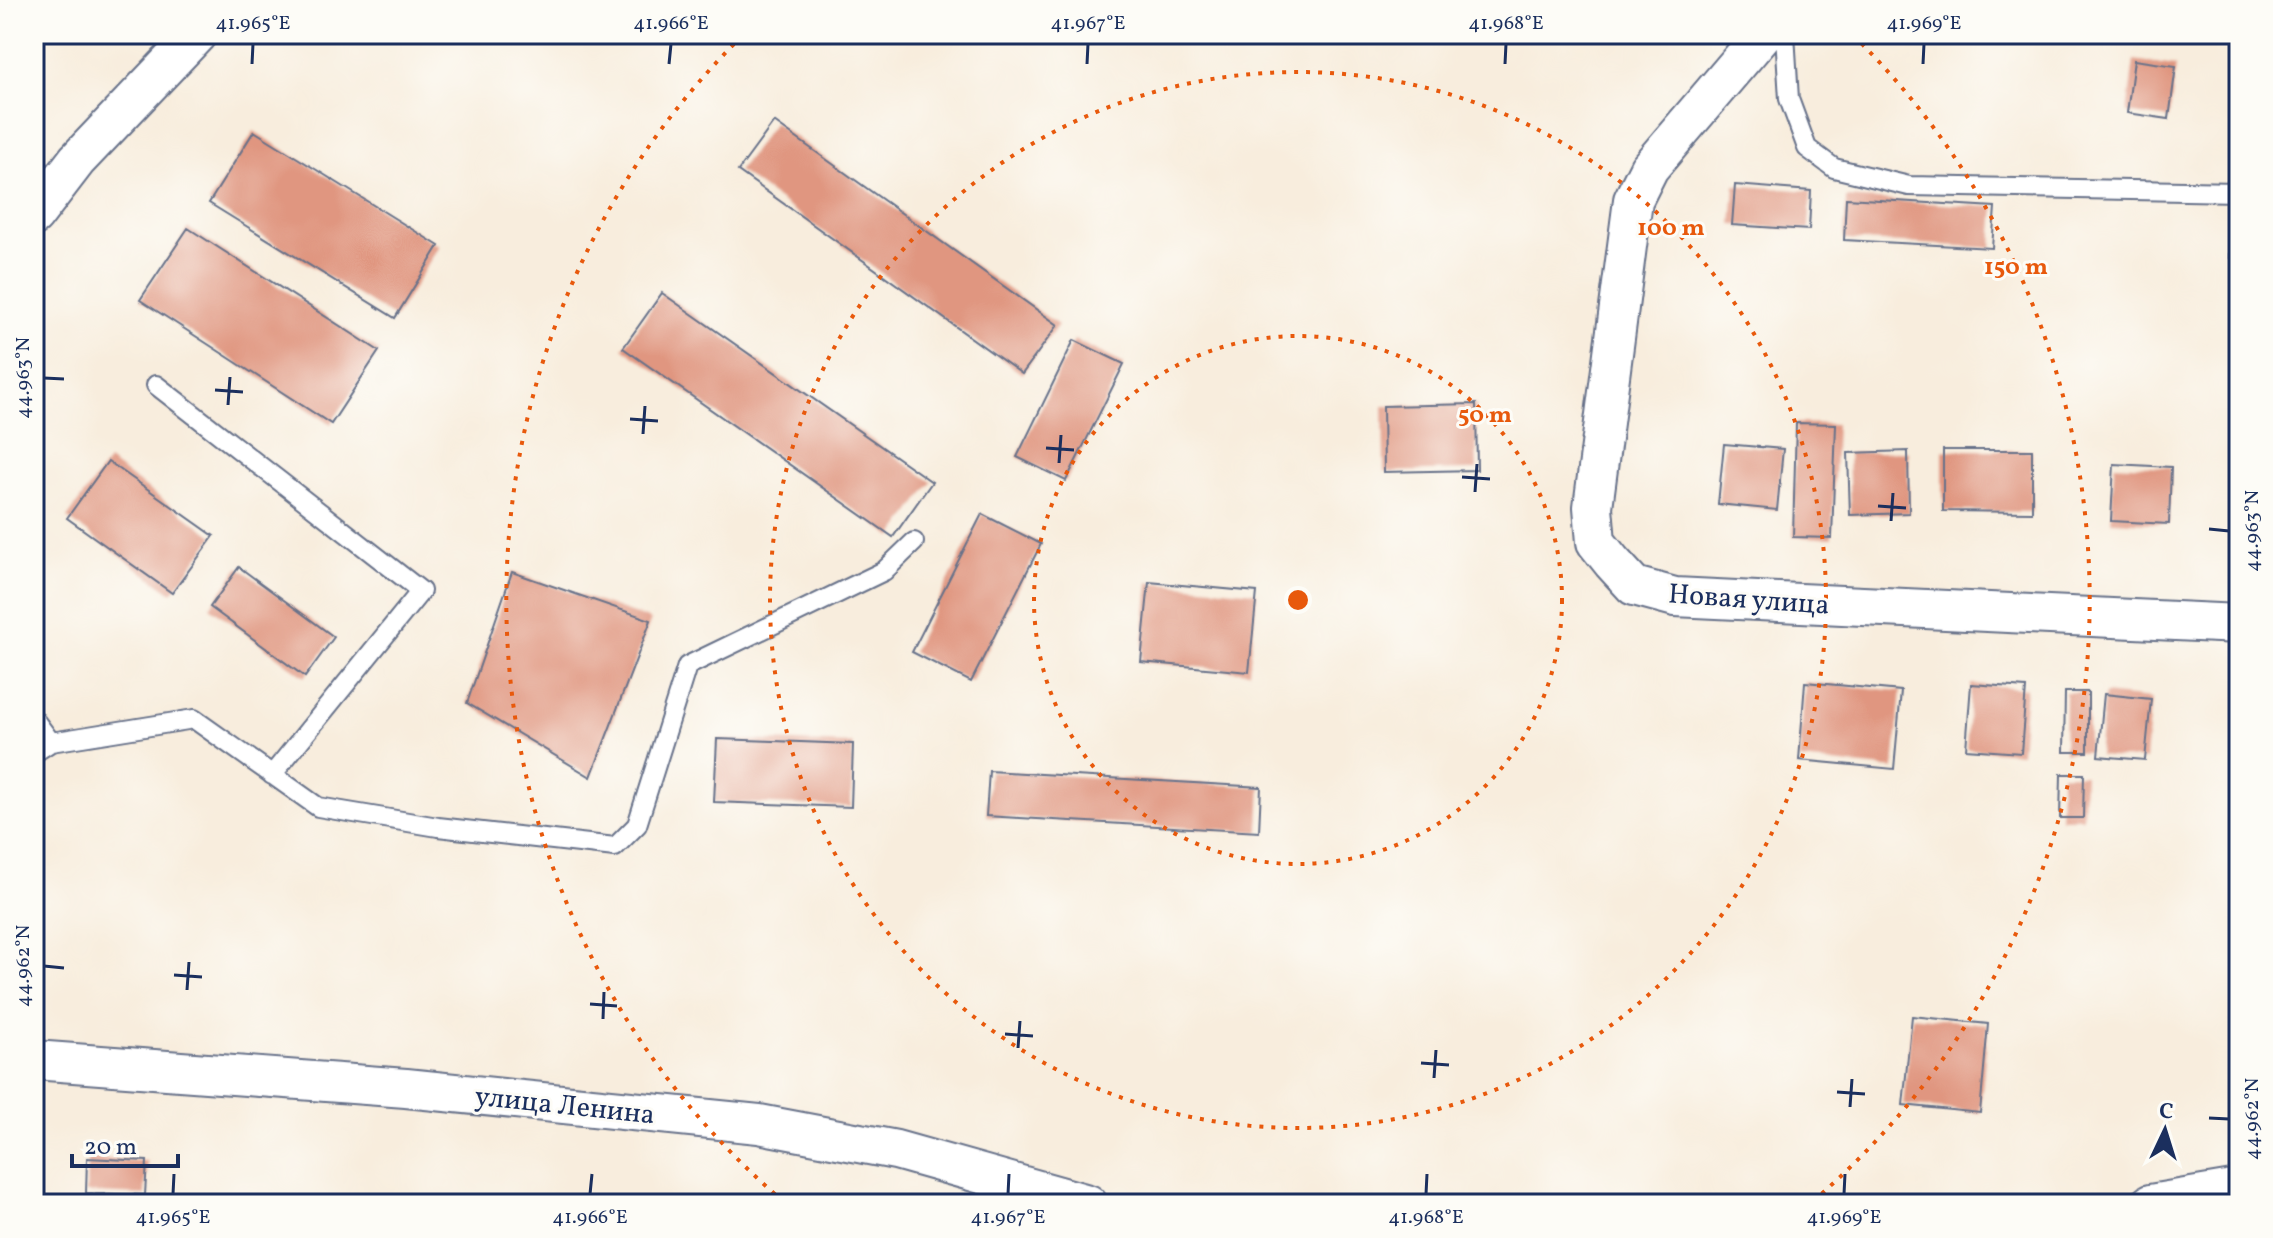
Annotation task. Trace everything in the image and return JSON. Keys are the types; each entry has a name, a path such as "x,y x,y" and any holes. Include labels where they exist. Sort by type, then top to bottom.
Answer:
{"street":[{"path":"34,216 77,160 197,34"},
{"name":"Новая улица","path":"1763,34 1649,168 1633,200 1593,507 1596,542 1604,552 1634,586 1675,597 2239,624"},
{"name":"улица Ленина","path":"34,1060 406,1088 759,1124 896,1150 1088,1204"},
{"path":"2150,1204 2239,1189"}],"lane":[{"path":"1785,34 1789,99 1807,148 1834,168 1909,186 2239,192"},
{"path":"156,385 421,591 272,775"},
{"path":"34,753 51,742 194,719 318,807 438,827 615,847 637,825 687,666 884,571 914,542"},
{"path":"34,719 51,742"}],"building":[{"path":"2134,60 2176,66 2169,119 2127,113"},
{"path":"774,122 1058,325 1022,374 738,171"},
{"path":"254,131 439,246 395,318 209,203"},
{"path":"1735,185 1811,191 1809,230 1732,225"},
{"path":"1846,198 1995,207 1992,248 1844,240"},
{"path":"2231,222 2239,222 2239,258 2230,258"},
{"path":"188,228 379,351 331,424 140,300"},
{"path":"662,293 932,482 893,537 623,348"},
{"path":"1074,340 1124,364 1066,481 1017,457"},
{"path":"1476,404 1477,470 1384,472 1383,406"},
{"path":"1796,423 1836,424 1832,538 1793,537"},
{"path":"1724,444 1783,449 1777,510 1718,504"},
{"path":"1943,450 2032,450 2032,512 1943,511"},
{"path":"1908,451 1909,513 1850,515 1848,453"},
{"path":"108,461 214,536 172,593 67,518"},
{"path":"2114,464 2171,467 2169,524 2111,521"},
{"path":"982,514 1041,544 971,682 912,652"},
{"path":"239,567 334,637 305,677 210,607"},
{"path":"512,572 651,620 591,777 467,703"},
{"path":"1149,582 1257,592 1249,672 1141,662"},
{"path":"1805,682 1901,691 1894,769 1799,760"},
{"path":"1971,684 2026,688 2021,753 1966,749"},
{"path":"2065,692 2088,692 2088,752 2064,752"},
{"path":"2104,694 2151,699 2145,760 2098,756"},
{"path":"717,739 853,744 851,807 714,802"},
{"path":"989,771 1261,787 1259,832 986,816"},
{"path":"2061,774 2084,774 2083,818 2060,818"},
{"path":"1912,1016 1988,1024 1980,1113 1903,1105"},
{"path":"87,1158 147,1161 145,1195 86,1193"}]}
